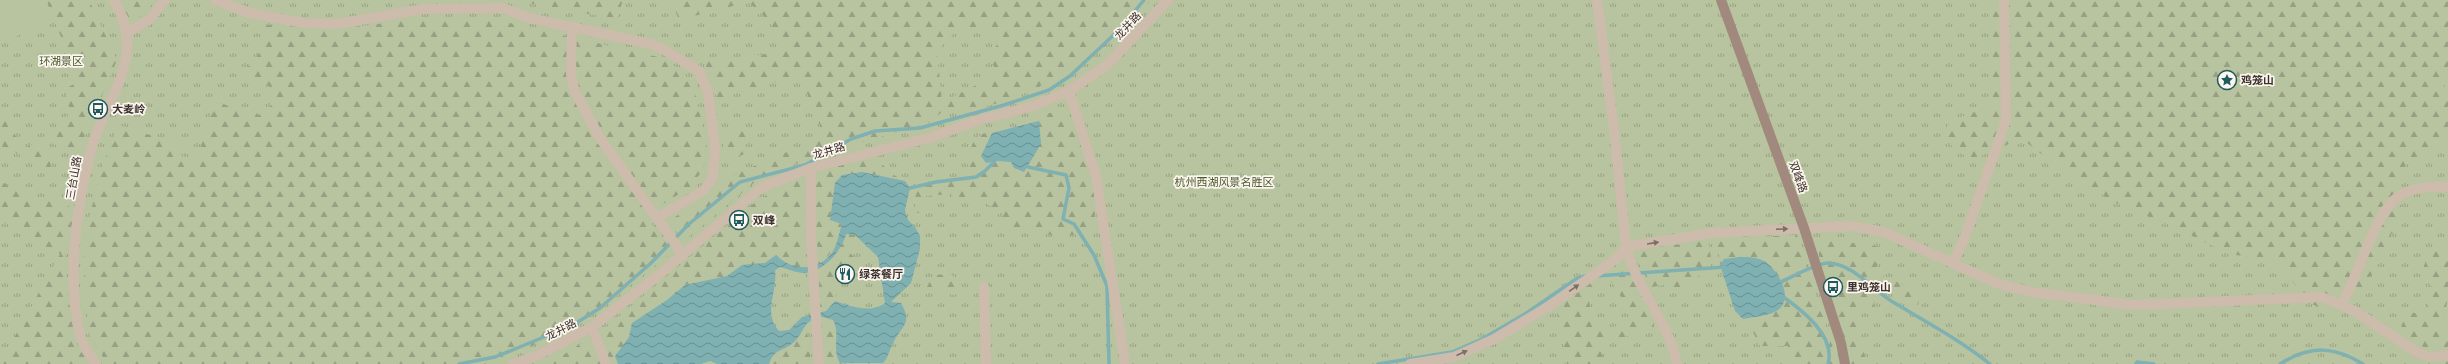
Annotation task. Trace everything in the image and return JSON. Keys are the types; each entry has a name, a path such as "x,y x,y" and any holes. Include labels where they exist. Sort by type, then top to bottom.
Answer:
{"main road":[{"name":"双峰路","path":"1721,0 1804,228 1845,364"}],"street":[{"name":"三台山路","path":"96,364 81,339 72,273 90,153 128,59 126,24 114,0"},
{"path":"126,33 149,20 166,0"},
{"path":"215,0 250,13 304,23 337,24 423,9 503,8 529,18 651,44 684,61 699,71 708,92 715,148 713,177 704,190 657,218"},
{"name":"龙井路","path":"513,364 536,356 592,327 683,254 762,187 811,168 929,138 978,120 1033,106 1069,91 1107,65 1168,0"},
{"path":"1596,0 1615,138 1626,247 1636,274 1668,334 1677,364"},
{"path":"1953,264 1964,239 2006,120 2004,0"},
{"path":"572,26 572,74 575,92 600,138 683,254"},
{"path":"1069,91 1096,176 1125,364"},
{"path":"811,168 811,240 819,364"},
{"path":"2341,305 2351,288 2378,225 2393,200 2404,194 2420,189 2448,187"},
{"path":"1410,364 1435,362 1454,357 1494,339 1549,306 1616,259 1626,247 1711,233 1852,226 1884,232 1999,284 2032,292 2133,305 2322,297 2355,311 2418,353 2429,357 2448,355"},
{"path":"984,287 986,364"},
{"path":"592,327 606,364"}],"green space":[{"name":"杭州西湖风景名胜区","path":"0,0 2448,0 2448,364 0,364"},
{"path":"0,0 42,0 52,20 0,44"},
{"path":"46,0 89,0 117,60 77,155 52,143 70,112 65,89 79,81"},
{"path":"118,0 157,0 132,23"},
{"path":"511,0 623,0 617,19"},
{"path":"671,0 1151,0 1114,38 1097,53 1075,68 1018,96 978,108 959,111 943,111 928,123 808,158 756,181 684,241 666,222 701,202 731,176 824,136 800,75 717,99 703,59 728,60 790,50 765,17 748,2 679,20","holes":["958,29 990,29 997,45 989,54 997,75 942,102 937,51"]},
{"path":"1988,0 2448,0 2448,67 2444,90 2448,100 2448,129 2440,144 2397,171 2402,213 2359,299 2344,308 2324,311 2306,300 2288,275 2270,260 2229,254 2170,225 2126,208 2072,178 2026,142 2009,144 1972,159 1956,151 1945,137 1949,122 1992,105"},
{"path":"416,19 497,20 658,57 679,69 693,83 707,146 703,170 689,188 645,215 673,252 579,325 511,355 479,364 107,364 89,334 84,288 85,234 103,164 119,125 178,144 174,154 196,160 216,102 266,117 277,90 240,72 256,61 261,46 262,24 315,32"},
{"path":"0,104 22,149 42,140 50,163 50,169 0,145"},
{"path":"1046,113 1059,114 1066,119 1072,127 1083,150 1091,177 1095,203 1095,216 1089,234 1056,236 1007,226 1001,211 979,200 953,204 952,194 923,196 923,213 915,213 916,180 954,179 969,182 968,167 970,150 978,137 984,134 992,133 981,156 1011,162 1041,144 1039,121"},
{"path":"747,127 744,154 730,161 723,161 724,128"},
{"path":"875,156 890,173 905,181 894,179 833,202 830,219 842,224 829,255 820,263 833,258 846,234 855,235 861,241 847,250 859,262 839,268 835,301 826,311 837,328 838,335 835,346 840,363 844,364 823,364 814,176 820,171"},
{"path":"805,177 804,198 799,209 803,269 789,264 776,255 765,263 742,265 727,276 685,285 667,300 632,323 629,337 615,356 618,364 539,364 563,355 605,328 759,199"},
{"path":"0,181 37,201 56,196 68,205 74,216 65,257 67,289 75,341 89,364 0,364 60,254 25,236 0,218"},
{"path":"1797,235 1838,364 1789,364 1788,346 1760,346 1751,328 1756,316 1768,314 1724,259 1720,265 1717,239"},
{"path":"1814,237 1881,247 1875,273 1922,292 1918,305 1878,286 1873,309 1859,311 1862,347 1867,364 1851,364"},
{"path":"1708,240 1711,258 1710,270 1697,277 1687,288 1675,288 1671,284 1651,287 1633,251"},
{"path":"2431,247 2448,255 2448,298 2441,329 2448,336 2448,364 2433,364 2439,354 2398,335 2407,312 2424,314 2434,289 2421,274"},
{"path":"1620,265 1626,269 1654,318 1654,328 1601,344 1603,358 1598,364 1567,364 1556,308 1606,273 1603,282 1589,294 1590,311 1596,324 1604,332 1634,317 1610,280 1611,270"},
{"path":"949,274 956,278 958,286 955,295 946,294 939,290 925,291 933,275"},
{"path":"806,322 811,364 769,364 773,353 796,340"}],"water":[{"path":"1039,121 1041,144 1024,172 1014,168 1011,162 998,161 986,163 981,156 992,133"},
{"path":"862,172 905,181 910,188 905,210 908,220 915,227 920,236 920,249 911,283 891,302 901,303 906,320 883,363 840,363 836,352 836,331 833,320 819,316 807,324 792,344 777,352 769,364 717,364 710,361 701,364 618,364 615,356 629,337 632,323 667,300 685,285 727,276 742,265 765,263 776,255 789,264 804,267 818,264 825,260 835,248 842,224 830,220 835,183 842,175","holes":["846,234 855,235 878,257 885,303 867,309 854,307 835,301 826,311 802,317 789,330 779,331 774,324 771,309 775,270 780,267 795,272 812,272 831,260 844,241"]},
{"path":"1740,257 1764,261 1779,276 1785,298 1783,305 1778,310 1766,315 1743,319 1735,311 1720,265 1724,259"}],"waterway":[{"path":"459,364 495,357 573,325 600,308 651,263 689,224 740,182 805,165 851,139 875,131 920,128 1004,105 1049,90 1070,76 1120,29 1144,0"},
{"path":"910,188 936,182 976,177 994,162"},
{"path":"1028,167 1066,175 1069,188 1063,219 1074,224 1094,255 1107,286 1109,364"},
{"path":"1781,282 1805,270 1824,263 1847,268 1885,297 1955,339 1990,364"},
{"path":"1596,276 1725,267"},
{"path":"1378,364 1452,352 1482,339 1528,312 1576,279 1585,276"},
{"path":"1782,296 1816,325 1827,344 1829,354 1828,364"},
{"path":"2280,364 2301,353 2322,350 2342,354 2363,364"},
{"path":"2136,364 2137,362 2154,364"}],"place":[{"name":"鸡笼山","path":"2227,80"},
{"name":"大麦岭","path":"98,109"},
{"name":"双峰","path":"739,220"},
{"name":"绿茶餐厅","path":"845,274"},
{"name":"里鸡笼山","path":"1833,287"}],"park label":[{"name":"环湖景区","path":"61,61"}]}
